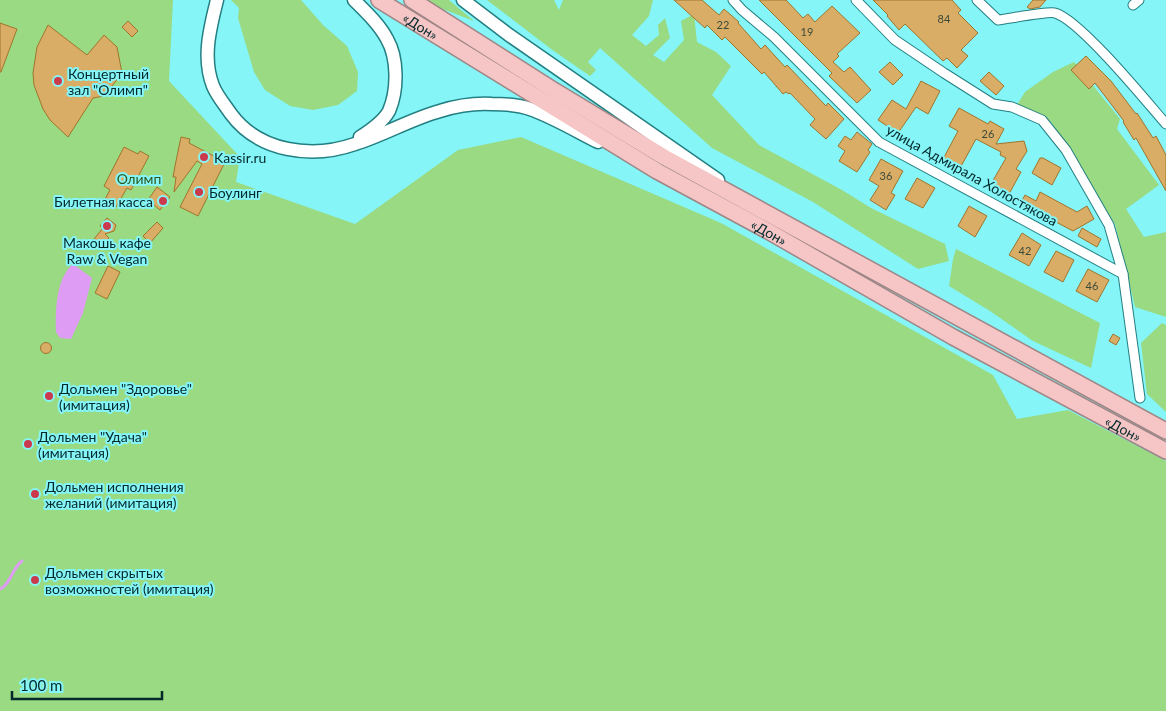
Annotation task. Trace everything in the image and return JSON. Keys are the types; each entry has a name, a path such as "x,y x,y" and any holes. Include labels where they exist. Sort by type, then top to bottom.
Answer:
{"highway":[{"name":"«Дон»","path":"379,0 657,171 768,231 953,337 1166,451"},
{"name":"«Дон»","path":"412,0 555,91 656,152 1166,431"}],"main road":[{"path":"217,0 208,38 208,73 213,88 236,120 264,143 286,150 333,150 354,145 440,111 468,105 492,104 529,108 657,171"},
{"path":"305,151 330,148 354,140 378,125 389,111 396,79 394,55 387,38 354,0"},
{"path":"463,0 509,35 774,217"}],"street":[{"name":"улица Адмирала Холостякова","path":"733,0 774,37 879,142 1123,274"},
{"path":"856,0 895,40 952,78 993,104 1012,107 1042,120 1066,150 1109,225 1123,274 1140,398"},
{"path":"977,0 998,20 1054,12 1071,22 1090,40 1166,124"}],"green space":[{"name":"Олимп","path":"0,0 173,0 169,81 240,157 236,182 355,224 458,150 521,137 721,223 993,375 1017,419 1068,410 1166,461 1166,711 0,711"},
{"path":"231,0 301,0 323,25 347,46 358,72 357,91 338,105 313,110 290,106 265,90 254,72 238,18 239,8"},
{"path":"427,0 449,0 474,21 435,6"},
{"path":"487,0 554,0 559,10 563,0 653,0 649,16 632,35 646,46 659,35 658,25 665,18 670,38 653,55 664,62 684,40 681,21 694,14 697,42 716,52 731,66 712,95 759,145 871,208 945,244 949,261 918,269 813,202 712,148 600,48 588,62 596,70 590,76"},
{"path":"1074,62 1120,119 1117,129 1159,185 1126,209 1144,237 1166,232 1166,317 1135,307 1115,224 1051,122 1017,105 1025,92 1053,72"},
{"path":"956,249 1100,323 1091,368 1033,341 990,311 949,286"},
{"path":"1162,323 1166,325 1166,412 1147,394 1141,343"}],"shaded area":[{"path":"73,264 92,278 83,313 71,339 60,338 56,332 58,295 63,278"}],"building":[{"path":"674,0 702,0 719,15 724,9 739,22 761,49 765,45 826,106 828,103 844,119 826,139 810,125 815,119 790,93 786,92 783,94 764,72 762,74 725,37 722,40 707,25 705,28"},
{"path":"759,0 786,0 803,18 808,14 815,22 832,6 860,33 837,54 839,56 833,62 844,72 850,67 871,90 857,103 829,76 832,73"},
{"path":"873,0 952,0 961,10 958,13 978,33 961,50 968,56 957,68 947,58 943,61 905,24 899,30 888,15"},
{"path":"1033,0 1046,0 1040,7 1030,9 1027,7"},
{"path":"128,21 138,31 132,37 122,27"},
{"path":"0,23 17,29 1,72 0,72"},
{"name":"Концертный зал \"Олимп\"","path":"48,25 87,55 104,35 117,47 122,73 109,90 110,95 93,98 68,137 50,120 43,109 34,85 33,73 37,47"},
{"path":"1086,56 1111,81 1137,113 1153,138 1156,136 1166,155 1166,191 1136,138 1134,140 1124,121 1095,83 1089,89 1071,70"},
{"path":"890,62 903,75 893,85 879,72"},
{"path":"989,72 1004,86 996,95 980,81"},
{"path":"921,81 940,91 928,114 916,107 898,133 878,120 892,100 906,109"},
{"path":"959,108 988,124 990,121 1004,129 996,144 1024,141 1027,151 1016,169 1021,172 1009,194 991,184 1006,158 1000,155 1001,152 976,139 959,170 942,161 958,131 949,126"},
{"path":"857,132 872,144 868,150 870,152 857,172 839,161 845,151 838,146 845,136 851,140"},
{"name":"Боулинг","path":"181,137 190,139 189,143 225,162 198,216 180,207 202,164 197,161 174,192 176,177 173,177"},
{"path":"124,147 138,154 140,151 149,156 131,190 127,188 116,207 108,206 104,201 110,190 104,186"},
{"path":"1040,158 1061,168 1052,185 1032,173"},
{"path":"881,159 903,171 891,193 895,195 886,210 870,200 879,186 869,180"},
{"path":"917,178 935,188 923,208 905,199"},
{"path":"157,187 170,197 160,210 148,200"},
{"path":"1040,192 1077,212 1087,206 1094,219 1073,231 1056,222 1054,225 1019,206 1025,195 1036,201"},
{"path":"969,206 987,216 975,237 958,226"},
{"path":"107,218 116,225 114,231 105,234 109,238 102,245 94,239 103,228 100,226"},
{"path":"157,222 163,228 150,243 143,236"},
{"path":"1082,228 1101,239 1097,247 1078,236"},
{"path":"1022,233 1041,245 1029,266 1009,255"},
{"path":"1056,251 1074,260 1063,282 1044,272"},
{"path":"108,266 120,272 107,299 95,293"},
{"path":"1088,269 1109,280 1097,302 1076,291"},
{"path":"1113,334 1120,338 1116,345 1109,341"},
{"path":"46,342 52,348 46,354 40,348"}],"waterway":[{"path":"0,589 7,584 22,561"}],"place":[{"name":"Концертный зал \"Олимп\"","path":"58,81"},
{"name":"Kassir.ru","path":"204,157"},
{"name":"Боулинг","path":"199,192"},
{"name":"Билетная касса","path":"163,201"},
{"name":"Макошь кафе Raw & Vegan","path":"107,226"},
{"name":"Дольмен \"Здоровье\" (имитация)","path":"49,396"},
{"name":"Дольмен \"Удача\" (имитация)","path":"28,444"},
{"name":"Дольмен исполнения желаний (имитация)","path":"35,494"},
{"name":"Дольмен скрытых возможностей (имитация)","path":"35,580"}]}
